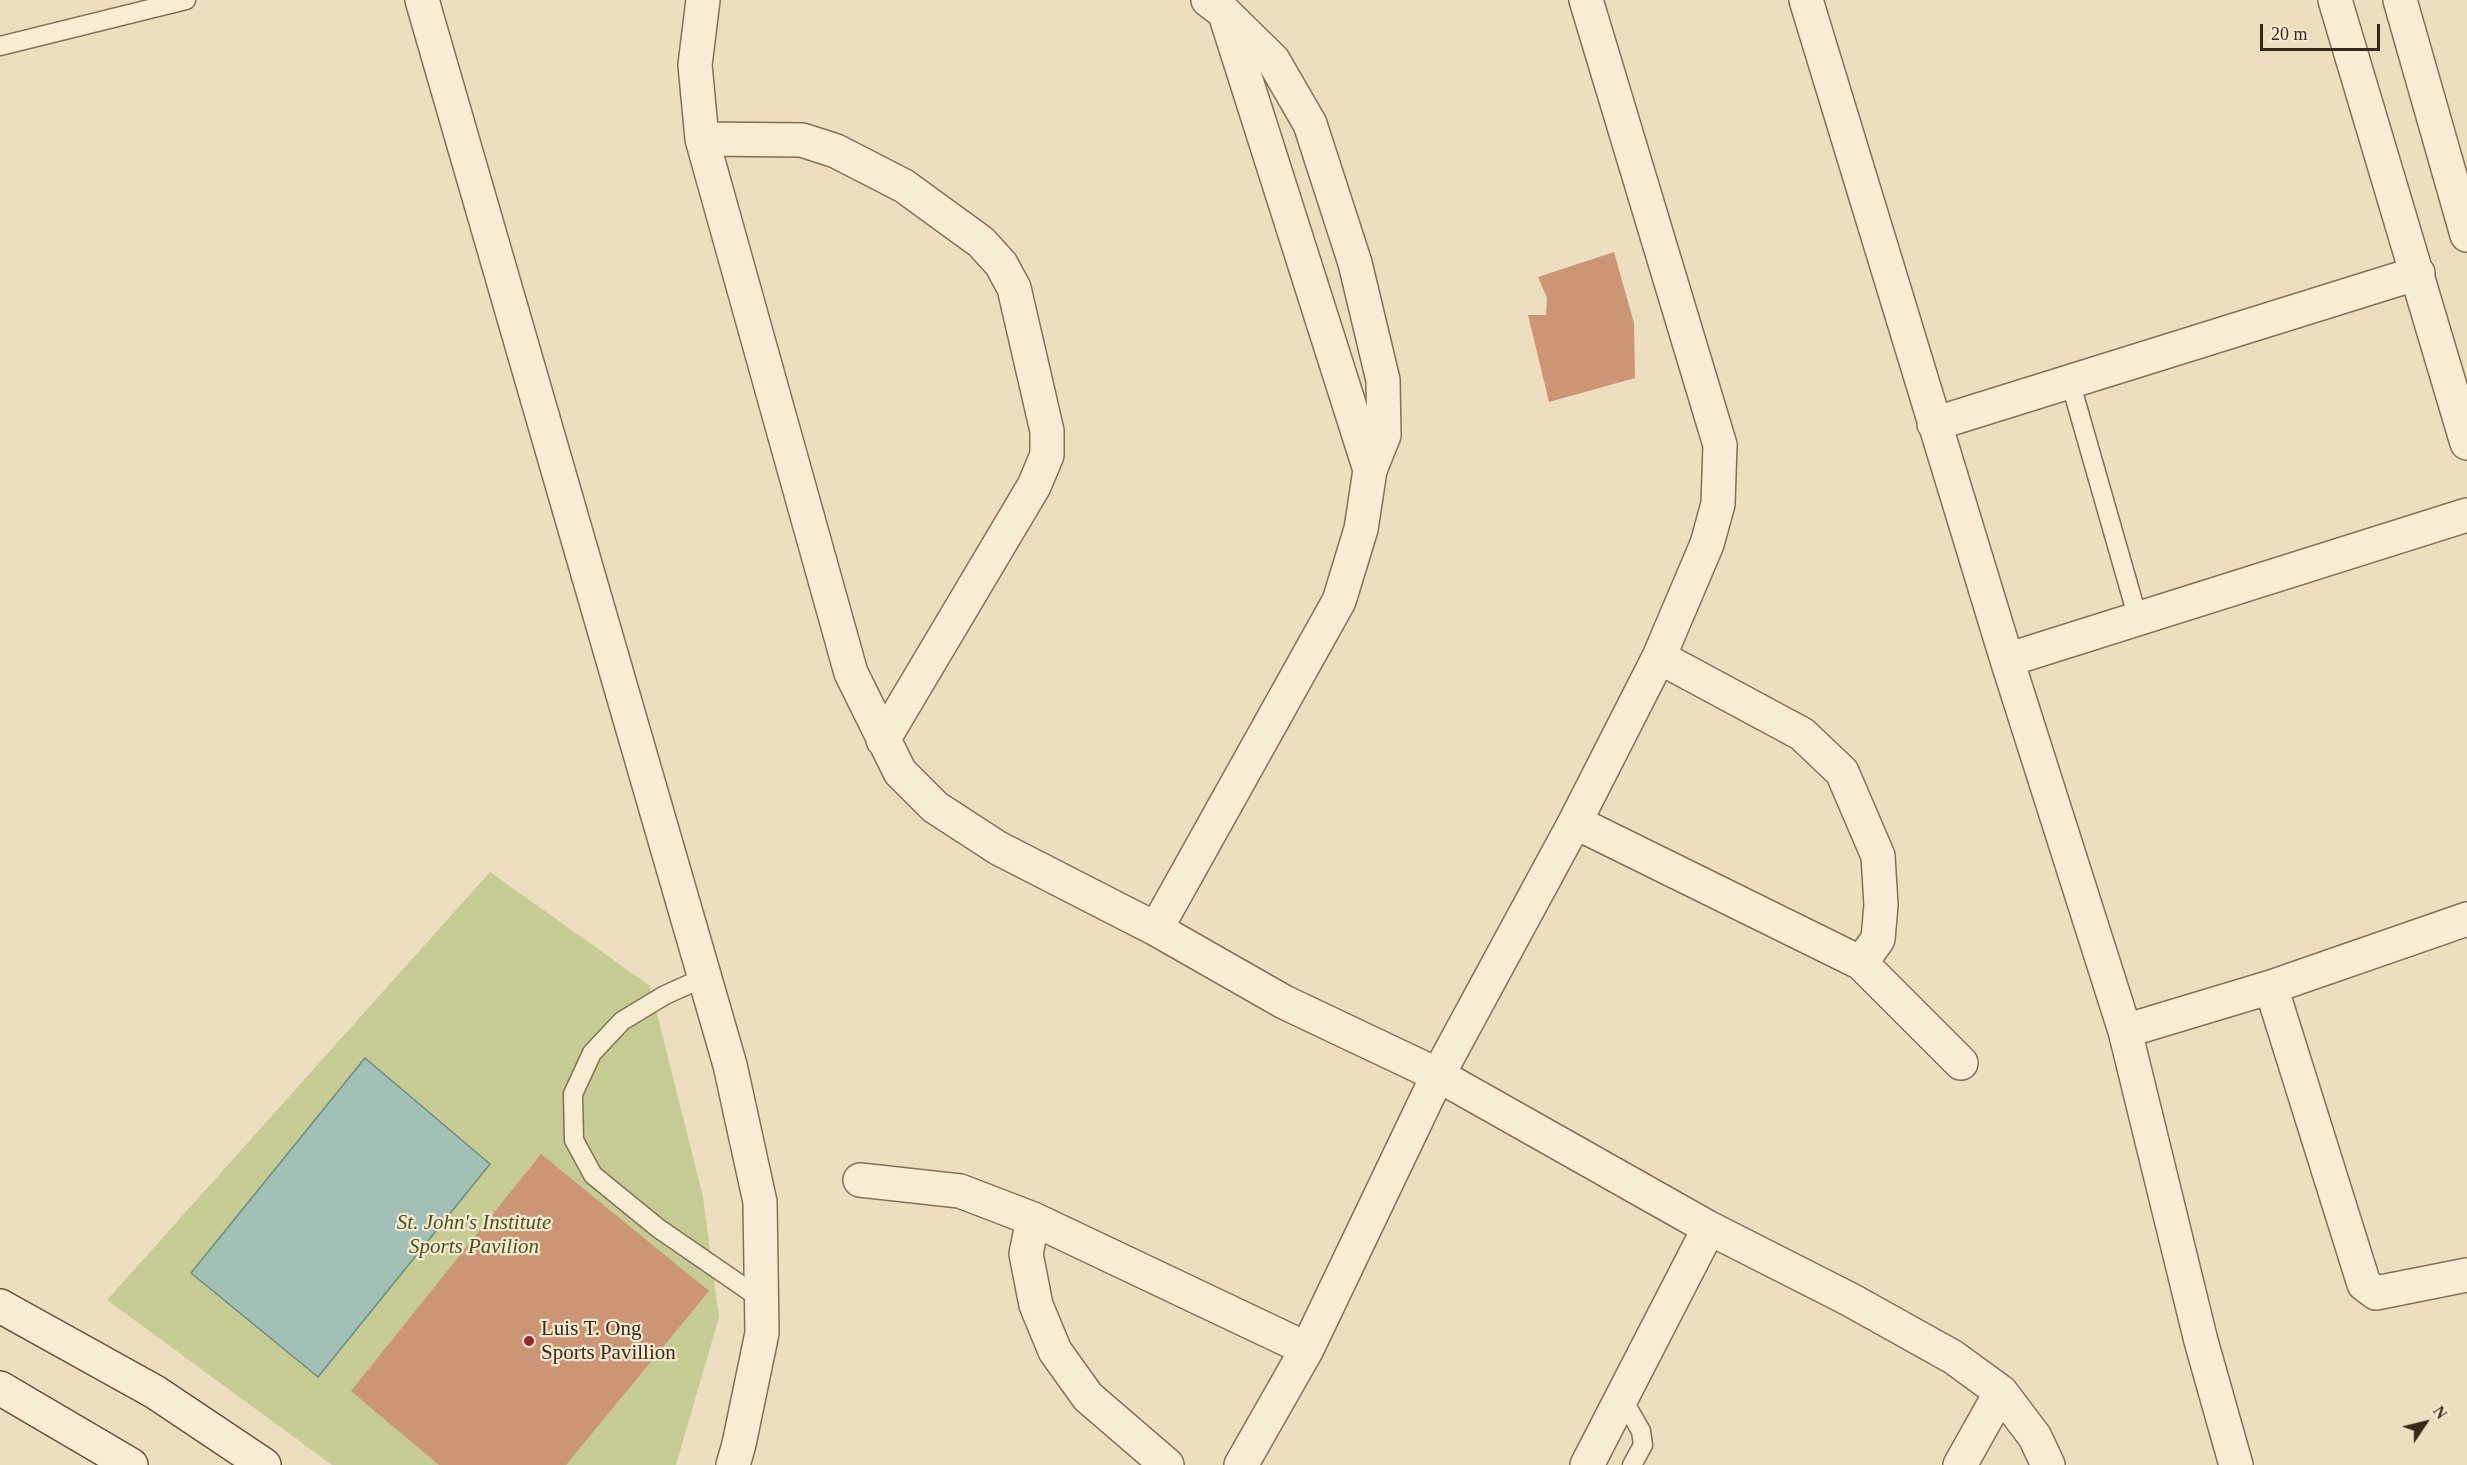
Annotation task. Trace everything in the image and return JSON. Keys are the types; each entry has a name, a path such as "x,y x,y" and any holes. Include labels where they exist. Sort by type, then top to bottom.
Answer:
{"street":[{"path":"422,0 730,1065 760,1202 762,1333 740,1444 733,1465"},
{"path":"703,0 696,65 702,138 850,673 900,772 935,807 998,848 1156,929 1284,1002 1438,1075 1708,1228 1849,1299 1953,1357 2001,1392 2035,1437 2048,1465"},
{"path":"1240,1465 1307,1349 1438,1075 1575,822 1659,657 1707,544 1718,504 1720,445 1586,0"},
{"path":"1806,0 2007,660 2125,1031 2201,1341 2236,1465"},
{"path":"2335,0 2467,443"},
{"path":"2400,0 2467,235"},
{"path":"1217,6 1370,470"},
{"path":"1156,929 1339,601 1361,529 1370,470 1384,435 1383,380 1355,263 1310,124 1273,60 1217,6"},
{"path":"702,138 802,140 836,151 904,186 981,242 1001,264 1014,288 1047,431 1047,456 1034,486 883,740"},
{"path":"1934,424 2418,273"},
{"path":"2007,660 2467,515"},
{"path":"1659,657 1802,734 1842,772 1878,856 1881,905 1878,939 1861,963"},
{"path":"1575,822 1861,963 1961,1064"},
{"path":"2125,1031 2271,987 2467,919"},
{"path":"2271,987 2364,1284 2376,1293 2467,1275"},
{"path":"860,1180 960,1191 1033,1219 1307,1349"},
{"path":"1033,1219 1026,1254 1036,1305 1055,1351 1088,1397 1167,1465"},
{"path":"1587,1465 1708,1228"},
{"path":"0,1306 155,1392 264,1465"},
{"path":"0,1388 131,1465"},
{"path":"1960,1465 2001,1392"}],"lane":[{"path":"0,46 182,0"},
{"path":"2070,381 2138,619"},
{"path":"705,977 665,995 622,1021 592,1053 573,1094 574,1140 593,1175 658,1228 761,1299"},
{"path":"1622,1398 1641,1431 1643,1445 1632,1465"}],"green space":[{"name":"St. John's Institute Sports Pavilion","path":"490,872 650,986 703,1197 719,1317 676,1465 332,1465 107,1300"}],"water":[{"path":"365,1058 490,1164 318,1377 191,1273"}],"building":[{"path":"1614,252 1634,323 1635,378 1549,402 1528,315 1546,315 1547,298 1538,277"},
{"name":"Luis T. Ong Sports Pavillion","path":"541,1154 709,1291 566,1465 439,1465 351,1391"}],"place":[{"name":"Luis T. Ong Sports Pavillion","path":"529,1341"}]}
